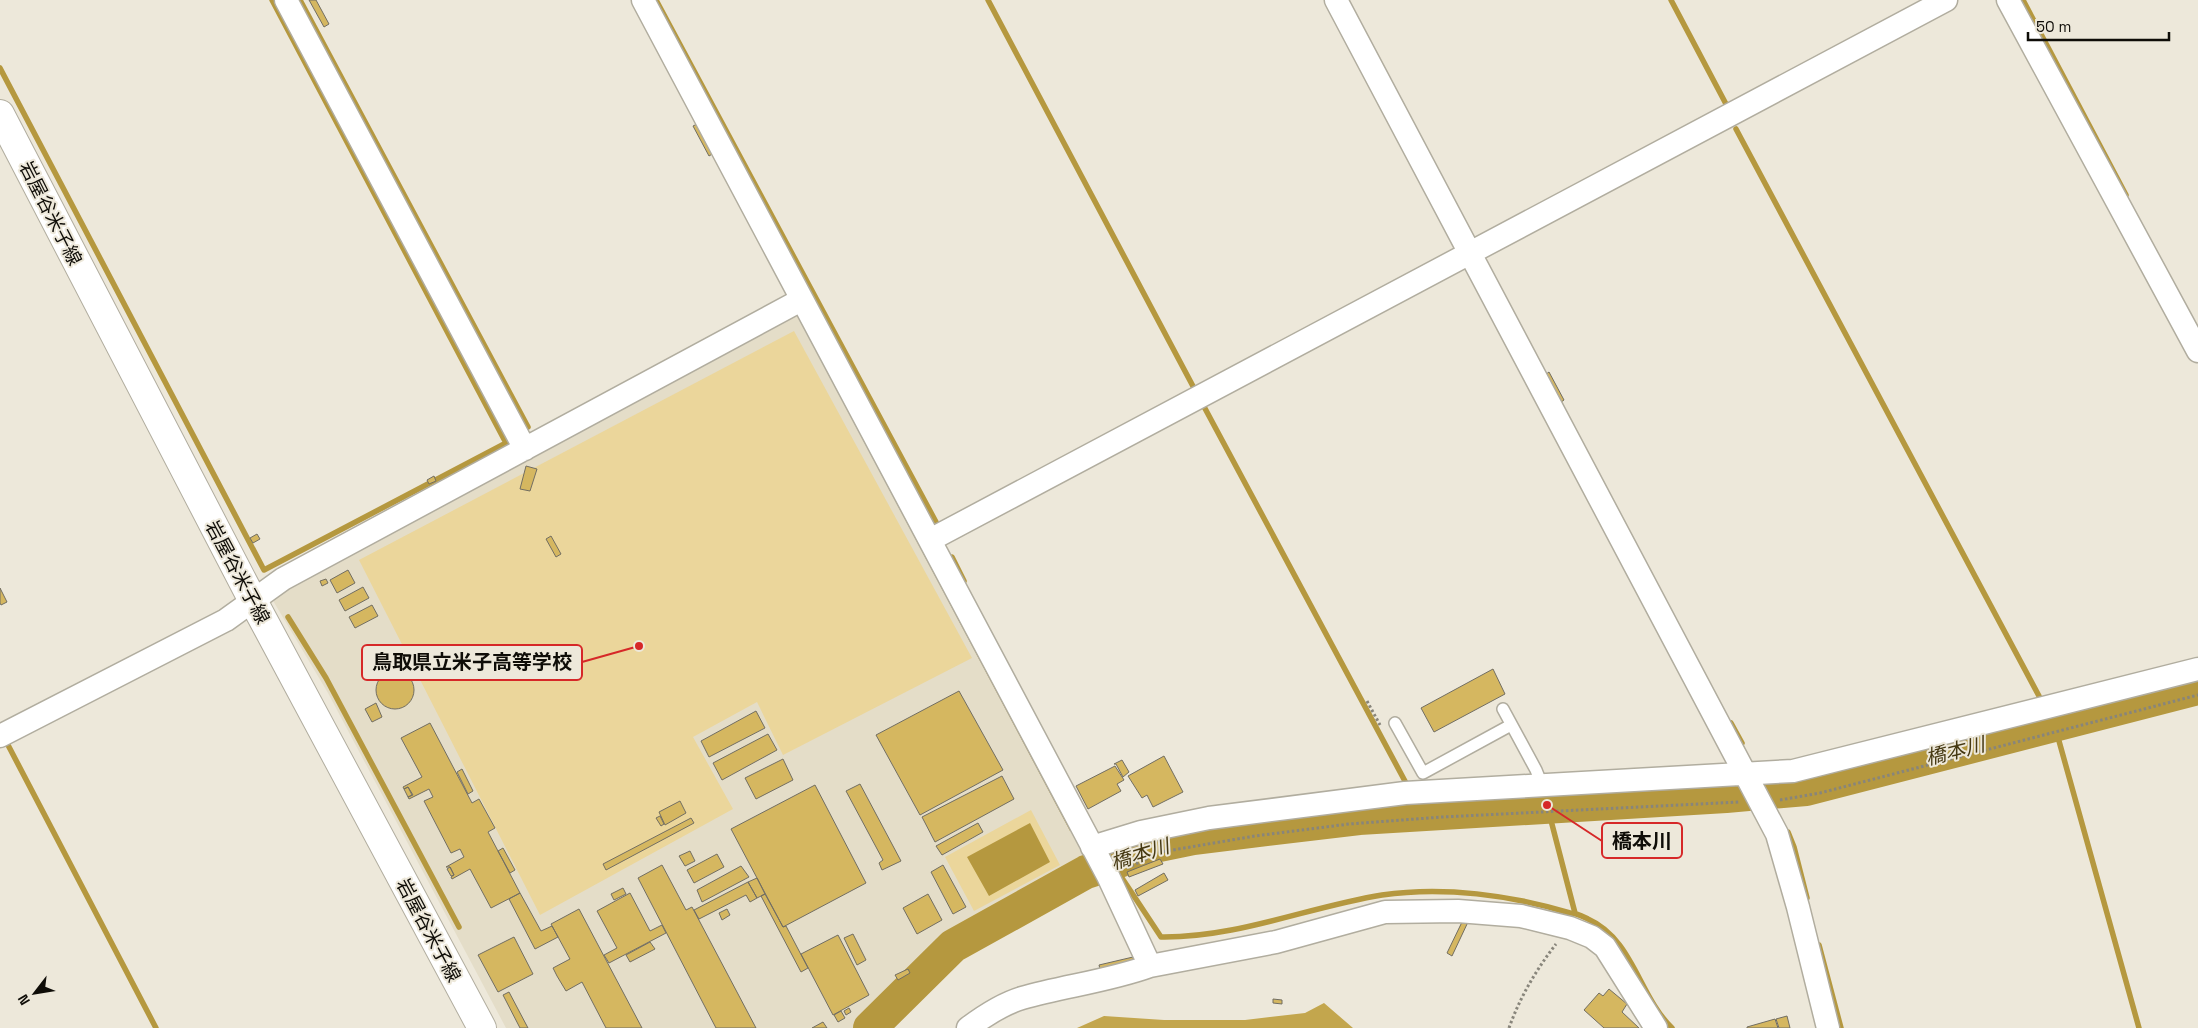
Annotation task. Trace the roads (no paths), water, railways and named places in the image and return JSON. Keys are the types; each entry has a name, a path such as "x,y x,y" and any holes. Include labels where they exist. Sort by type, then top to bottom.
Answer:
{"main road":[{"name":"岩屋谷米子線","path":"0,114 252,600 482,1028"}],"street":[{"path":"286,0 525,449"},
{"path":"643,0 1109,878 1150,966"},
{"path":"1336,0 1776,834 1793,889 1828,1028"},
{"path":"930,540 1946,0"},
{"path":"2008,0 2198,349"},
{"path":"0,736 226,620 284,579 801,300"},
{"path":"1094,850 1141,832 1209,818 1405,793 1793,771 2198,669"},
{"path":"968,1028 985,1016 1021,998 1131,973 1150,966 1276,942 1385,912 1458,911 1521,916 1569,928 1592,937 1605,947 1656,1028"}],"lane":[{"path":"1503,709 1536,770 1542,785"},
{"path":"1396,724 1424,773 1511,725"}],"waterway":[{"path":"0,68 264,570 506,443 272,0"},
{"path":"300,0 528,427"},
{"path":"656,0 936,522"},
{"path":"988,0 1195,390"},
{"path":"1671,0 1726,104"},
{"path":"2023,0 2126,195"},
{"path":"1736,129 2039,696"},
{"path":"1201,401 1406,783"},
{"path":"952,557 964,581"},
{"path":"288,617 326,678 459,927"},
{"name":"橋本川","path":"870,1028 953,946 1086,872 1114,863 1154,846 1193,838 1359,818 1726,796 1806,789 2198,688"},
{"path":"1731,723 1742,743"},
{"path":"2059,741 2139,1028"},
{"path":"8,745 156,1028"},
{"path":"1547,805 1575,913"},
{"path":"1788,832 1794,847 1807,898"},
{"path":"1122,878 1161,937 1217,933 1354,900 1405,892 1453,892 1501,897 1577,914 1603,928 1615,940 1626,954 1651,1000 1672,1028"},
{"path":"1819,945 1841,1028"}],"place":[{"name":"鳥取県立米子高等学校","path":"639,646"},
{"name":"橋本川","path":"1547,805"}]}
